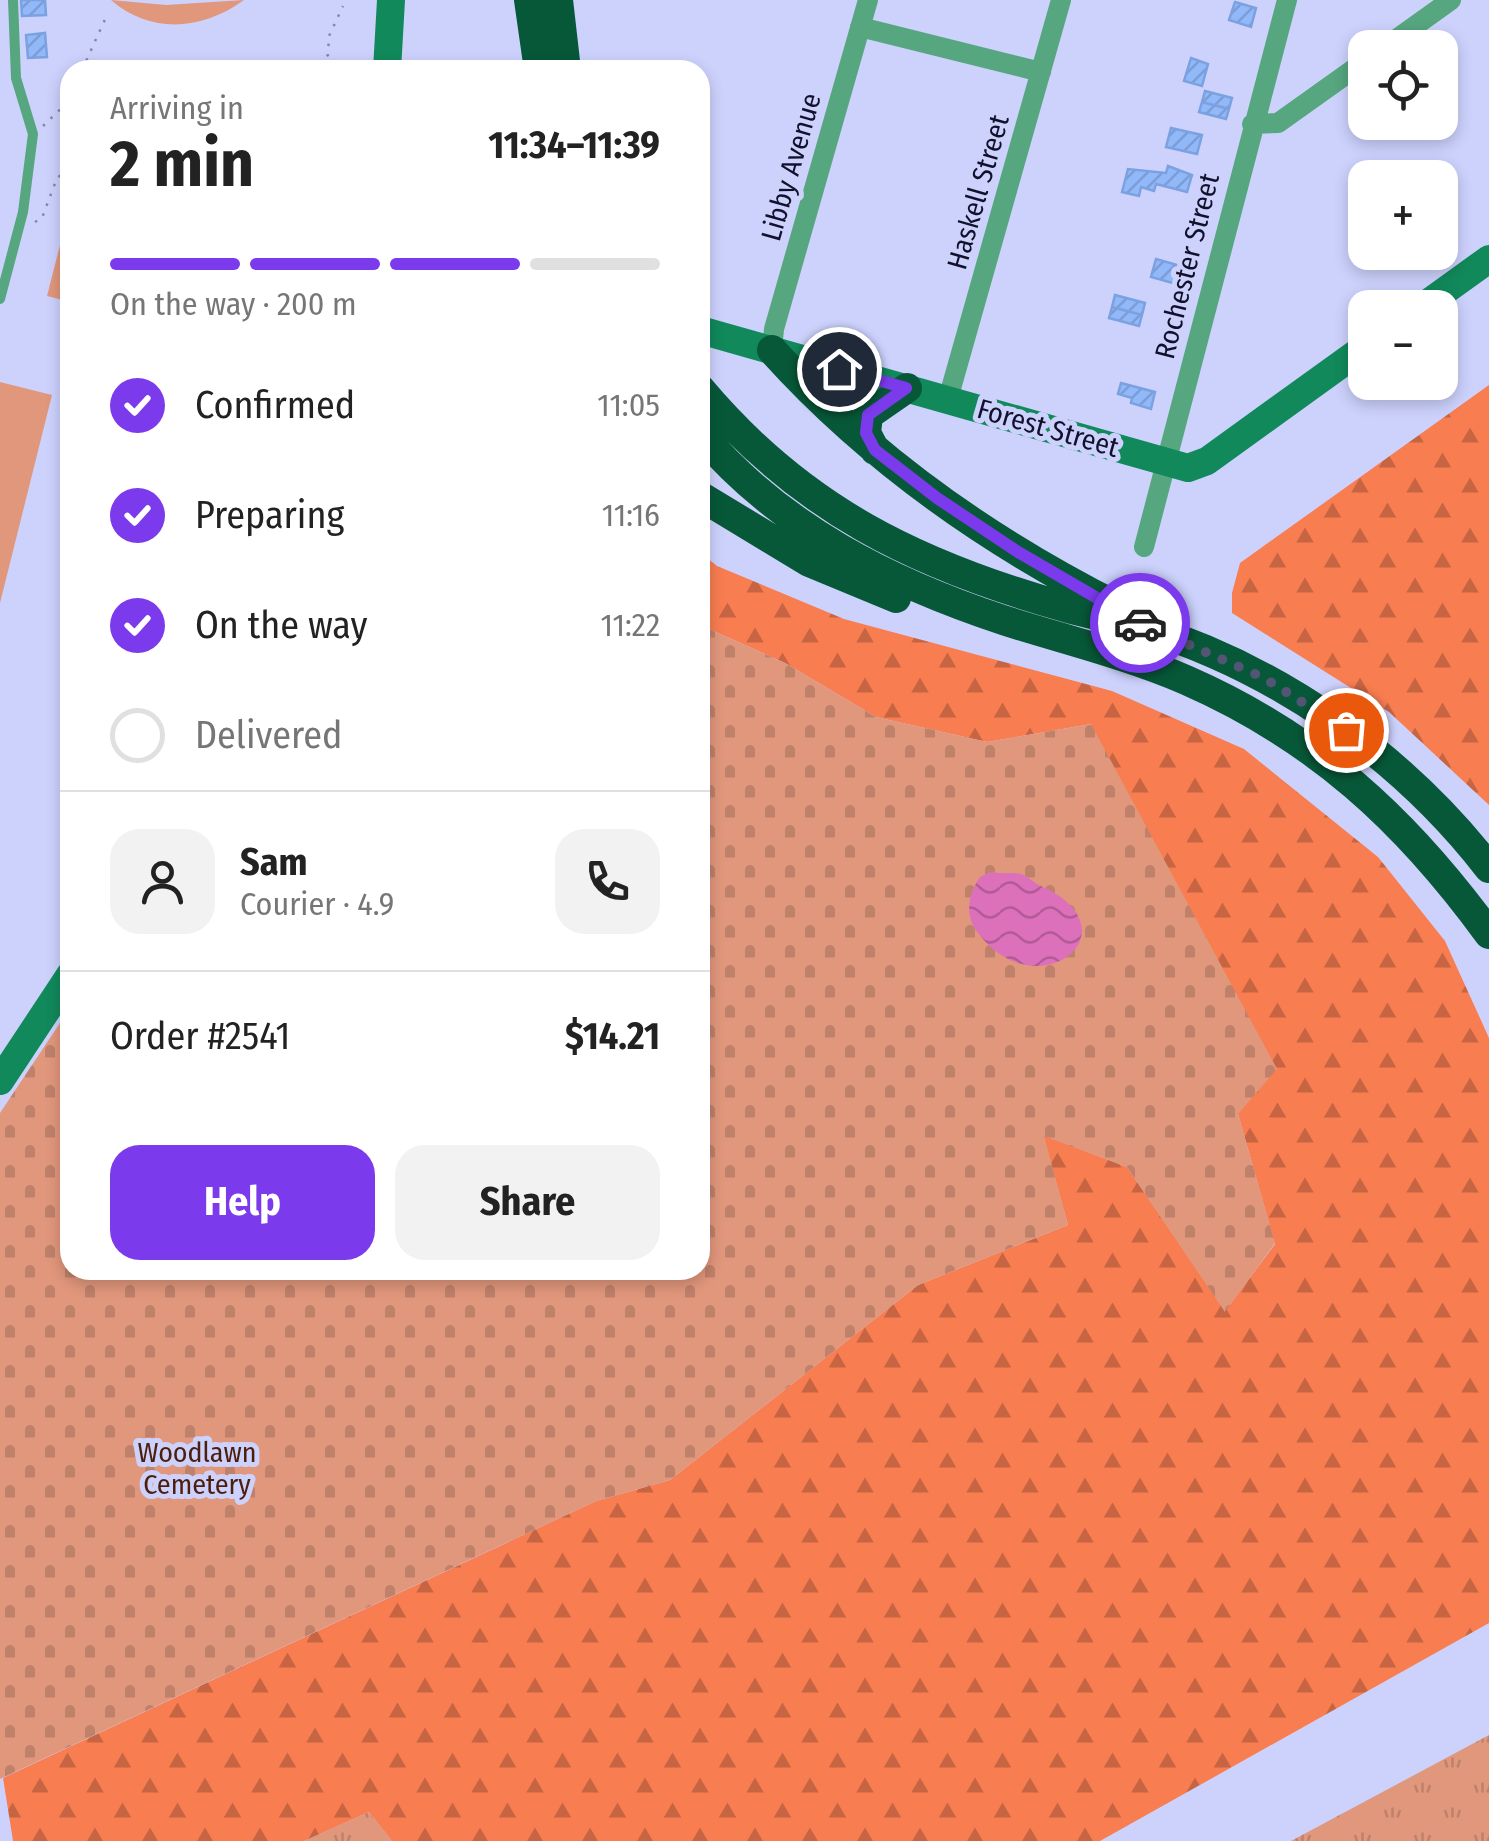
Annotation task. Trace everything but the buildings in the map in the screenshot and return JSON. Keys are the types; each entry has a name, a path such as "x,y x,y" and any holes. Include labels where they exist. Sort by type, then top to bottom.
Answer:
{"highway":[{"path":"529,0 537,60"},
{"path":"558,0 565,60"},
{"path":"772,350 816,398 875,450 968,521 1146,628"},
{"path":"875,450 866,433 868,415 906,388"},
{"path":"710,400 786,476 826,507 879,537 1002,587 1146,628 1264,678 1346,730 1420,792 1489,868"},
{"path":"710,445 807,530 885,575 1004,620 1186,680 1283,730 1370,795 1439,865 1489,934"},
{"path":"710,502 775,544 861,585 934,610 1004,620"}],"street":[{"path":"388,60 392,0"},
{"name":"Libby Avenue","path":"772,350 784,294 868,0"},
{"name":"Haskell Street","path":"948,400 1061,0"},
{"name":"Rochester Street","path":"1144,547 1252,124 1288,0"},
{"path":"1409,30 1451,0"},
{"path":"860,26 1041,72"},
{"path":"1252,124 1278,123 1348,73"},
{"path":"1446,290 1489,260"},
{"name":"Forest Street","path":"710,332 1188,468 1207,462 1348,359"},
{"path":"0,1082 60,990"}],"lane":[{"path":"0,299 22,219 32,128 16,78 13,0"}],"path":[{"path":"322,60 328,55 328,36 343,6"},
{"path":"86,60 107,14"},
{"path":"32,128 52,120 60,111"},
{"path":"22,219 36,222 42,218 60,176"}],"green space":[{"path":"111,0 166,5 244,0 212,18 177,24 143,19"},
{"path":"60,245 60,299 47,296"},
{"path":"0,382 52,395 0,603"},
{"path":"1489,385 1489,805 1389,712 1232,613 1232,593 1240,563"},
{"path":"710,560 844,619 1112,691 1244,749 1378,857 1445,941 1489,1038 1489,1623 1100,1841 392,1841 369,1812 304,1841 13,1841 3,1778 596,1501 670,1480 918,1285 1068,1225 1043,1135 1127,1167 1225,1311 1275,1244 1238,1114 1091,724 987,742 876,717 785,663 710,629"},
{"name":"Woodlawn Cemetery","path":"710,629 785,663 876,717 987,742 1091,724 1277,1069 1238,1114 1275,1243 1225,1312 1127,1167 1044,1136 1068,1225 918,1285 670,1480 596,1501 0,1779 0,1113 60,1023 60,1280 710,1280"},
{"path":"1489,1735 1489,1841 1291,1841"},
{"path":"369,1812 392,1841 304,1841"}],"water":[{"path":"990,872 1024,875 1069,904 1081,923 1080,941 1069,956 1050,964 1027,965 1002,955 978,933 969,912 970,898 980,877"}],"way so far":[{"path":"1140,623 1264,678 1346,730"}],"route":[{"path":"839,369 906,388 868,415 866,433 875,450 968,521 1140,623"}]}
